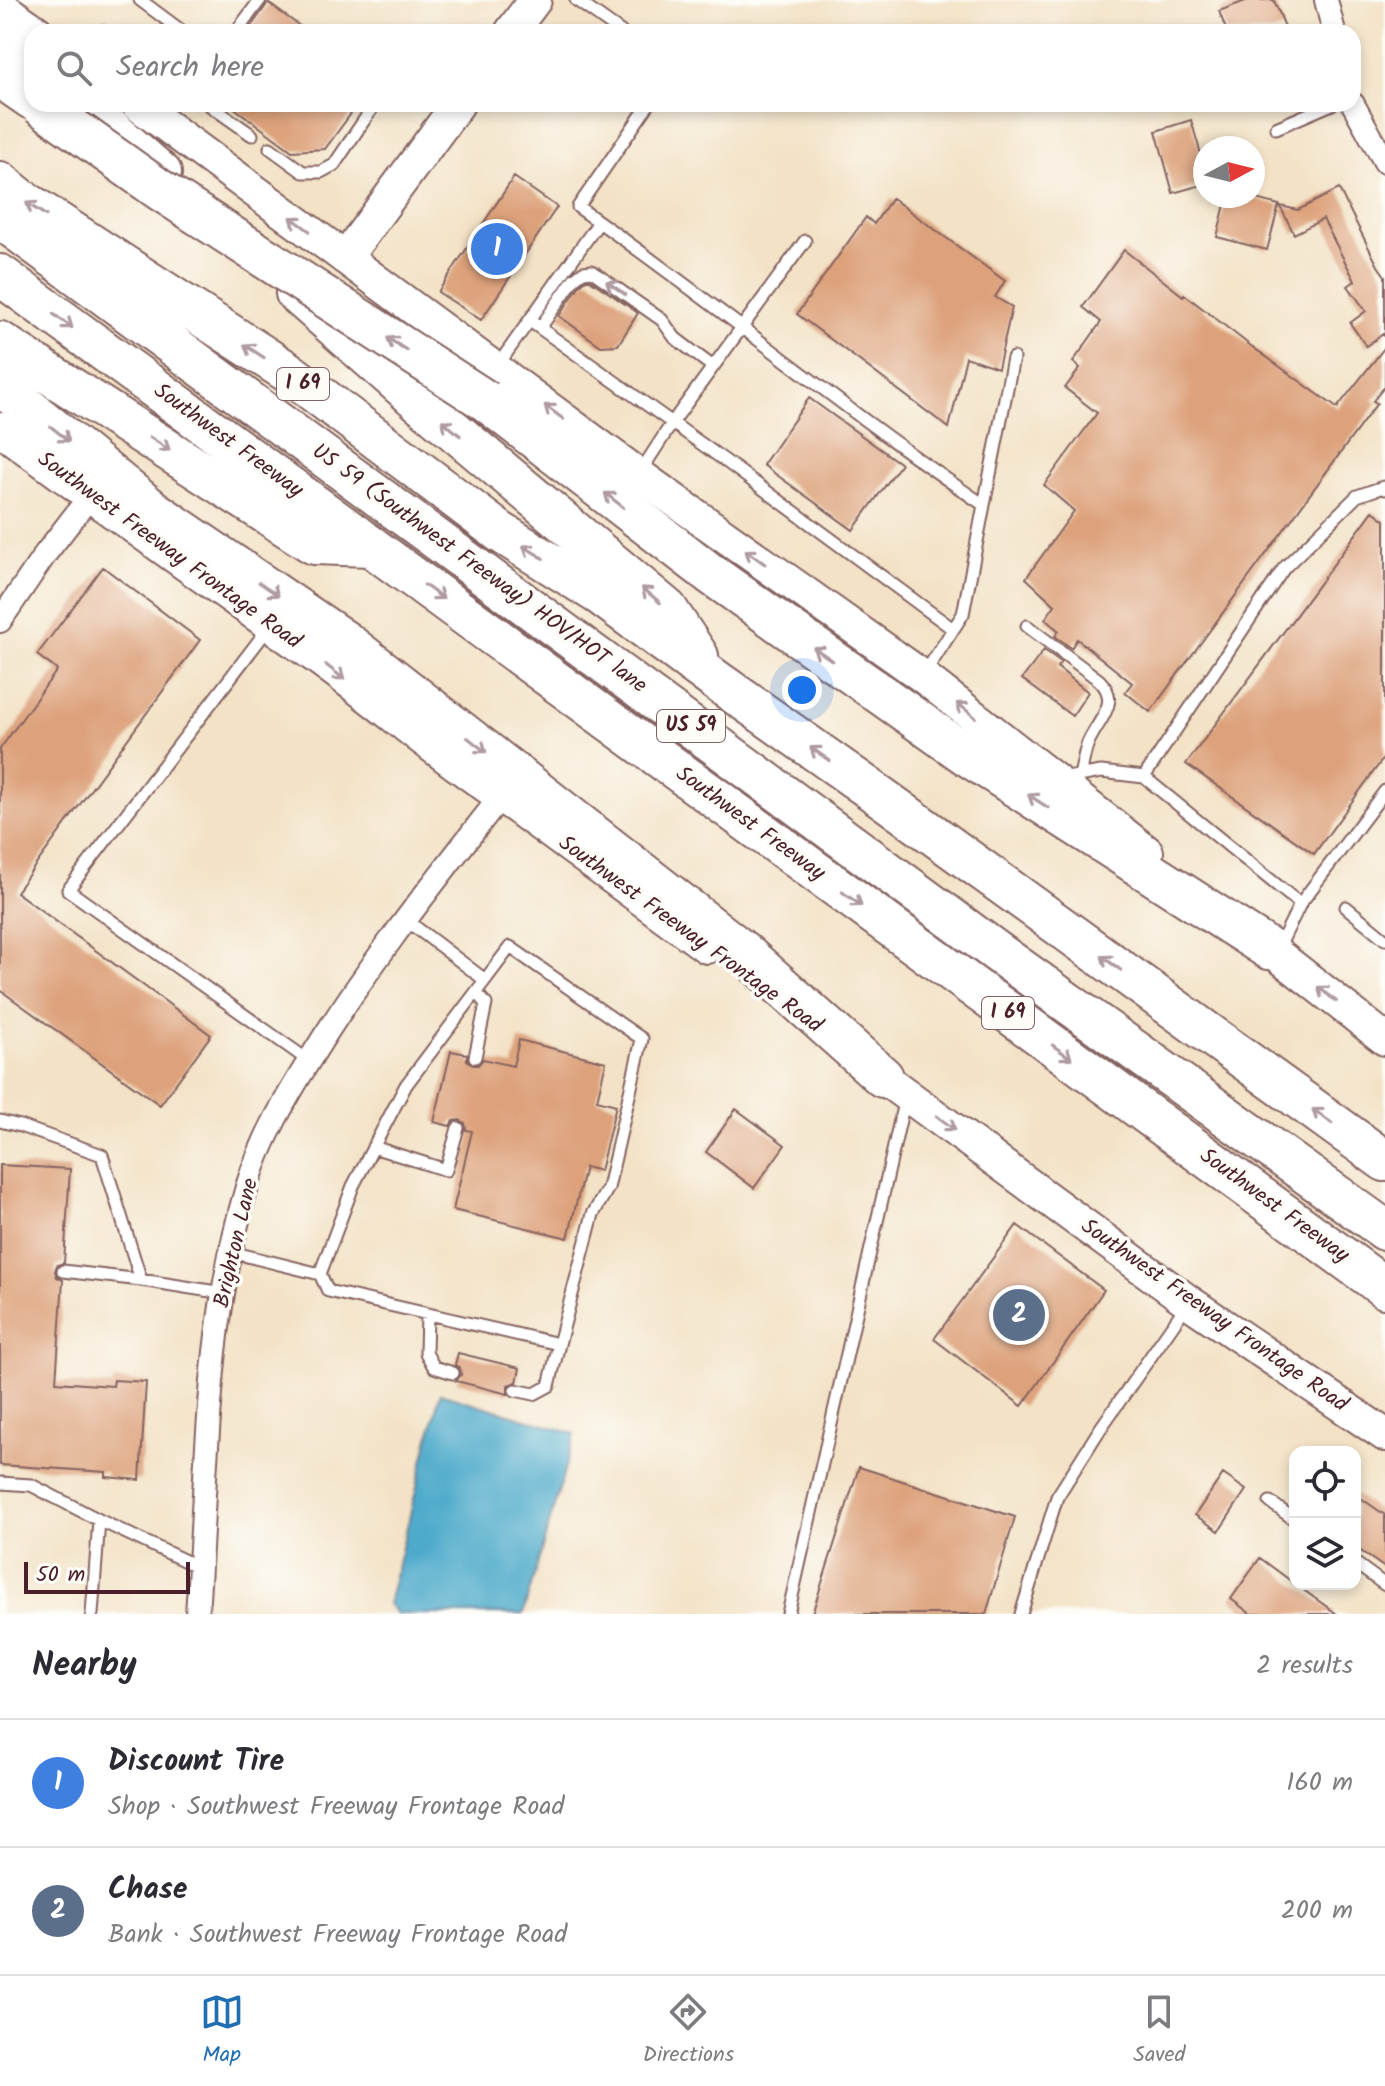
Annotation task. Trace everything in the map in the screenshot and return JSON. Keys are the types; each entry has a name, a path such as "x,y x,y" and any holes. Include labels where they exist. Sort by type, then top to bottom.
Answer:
{"highway":[{"path":"0,35 24,55"},
{"path":"0,77 24,94"},
{"path":"50,112 160,190 490,385 712,575 968,756 1272,951"},
{"path":"91,112 421,403 667,609 714,679"},
{"name":"I 69","path":"0,182 21,199 288,372 500,532 599,594 1385,1161"},
{"name":"US 59 (Southwest Freeway) HOV/HOT lane","path":"0,218 997,952 1385,1230"},
{"name":"Southwest Freeway","path":"0,275 1385,1288"},
{"path":"0,342 314,544 371,546"},
{"path":"0,385 154,511 346,642 741,950 895,1085"}],"main road":[{"path":"517,24 535,0"},
{"path":"0,6 26,24"},
{"path":"148,112 345,258 490,385 639,475 1069,778 1272,951 1385,1039"},
{"path":"345,258 452,112"},
{"name":"Southwest Freeway Frontage Road","path":"0,429 318,658 468,774 1189,1302 1385,1435"}],"street":[{"path":"1326,0 1332,24"},
{"path":"1357,112 1385,162"},
{"path":"0,621 46,553 90,496"},
{"name":"Brighton Lane","path":"197,1614 209,1420 223,1293 248,1184 276,1117 341,1009 501,796"}],"lane":[{"path":"140,0 172,24"},
{"path":"242,24 257,4 243,0"},
{"path":"576,0 610,24"},
{"path":"219,112 252,135"},
{"path":"270,148 303,172 321,172 334,165 370,112"},
{"path":"643,112 578,207 984,505"},
{"path":"1276,128 1313,112"},
{"path":"490,385 535,324 599,222"},
{"path":"639,475 672,423 805,241"},
{"path":"535,324 574,279 583,272 592,271 662,320 675,338 713,367"},
{"path":"535,324 953,629"},
{"path":"922,676 963,614 1013,358"},
{"path":"1144,777 1284,568 1357,496 1383,487 1385,489"},
{"path":"270,626 68,890 309,1061"},
{"path":"1027,626 1099,680 1109,695 1109,704 1069,778"},
{"path":"1069,778 1101,772 1144,777 1300,904"},
{"path":"1272,951 1300,904 1385,791"},
{"path":"1346,907 1385,939"},
{"path":"406,920 485,980"},
{"path":"515,1390 534,1394 549,1386 593,1214 608,1188 642,1039 510,947 406,1085 353,1186 320,1274 328,1291 559,1344"},
{"path":"475,1057 486,1004 476,992"},
{"path":"788,1614 895,1085"},
{"path":"0,1121 102,1155 141,1280"},
{"path":"373,1147 446,1170 458,1128"},
{"path":"231,1252 320,1274"},
{"path":"63,1271 223,1293"},
{"path":"1021,1614 1057,1497 1122,1396 1189,1302"},
{"path":"427,1314 426,1353 434,1367 453,1373"},
{"path":"0,1483 31,1485 200,1568"},
{"path":"1270,1502 1292,1518"},
{"path":"92,1614 99,1520"},
{"path":"1361,1567 1385,1585"}],"water":[{"path":"440,1393 575,1434 523,1614 397,1614 388,1604"}],"building":[{"path":"1248,0 1274,0 1284,24 1224,24 1219,11"},
{"path":"268,3 297,24 253,24"},
{"path":"240,112 352,112 325,149 292,151"},
{"path":"1191,120 1196,136 1193,136 1193,187 1173,193 1156,131"},
{"path":"514,177 557,207 481,320 438,292"},
{"path":"1339,189 1385,276 1385,337 1383,334 1366,346 1350,323 1366,311 1348,286 1355,281 1323,219 1294,234 1280,206 1298,210"},
{"path":"892,198 1005,281 995,297 1012,307 998,368 966,357 949,428 797,314 866,217 874,224"},
{"path":"1265,201 1279,205 1267,250 1217,237 1224,208 1265,208"},
{"path":"1124,250 1337,408 1385,347 1385,386 1373,401 1377,403 1150,712 1125,692 1132,683 1077,639 1071,648 1055,636 1059,631 1045,619 1055,605 1026,578 1074,511 1044,485 1097,413 1065,388 1080,368 1073,362 1101,322 1083,307"},
{"path":"586,280 638,313 618,345 601,346 559,316"},
{"path":"809,398 901,464 853,530 763,465"},
{"path":"1373,511 1385,520 1385,756 1314,854 1186,764"},
{"path":"103,567 200,640 16,892 211,1035 160,1105 0,990 0,749 57,670 37,655"},
{"path":"1044,650 1061,662 1057,667 1088,692 1072,716 1022,679"},
{"path":"519,1040 606,1062 597,1100 616,1105 600,1171 585,1167 568,1238 453,1210 472,1131 466,1130 465,1123 460,1120 453,1121 450,1126 434,1122 451,1051 467,1054 467,1060 473,1065 478,1065 483,1059 513,1066"},
{"path":"736,1109 785,1145 754,1188 706,1152"},
{"path":"0,1165 70,1169 64,1263 57,1265 55,1271 57,1277 63,1280 56,1382 113,1386 114,1380 146,1382 140,1480 106,1477 106,1472 0,1465"},
{"path":"1017,1225 1104,1290 1022,1406 934,1339"},
{"path":"458,1353 520,1368 517,1382 508,1385 508,1394 456,1381 461,1375 460,1368 455,1365"},
{"path":"859,1467 1015,1517 986,1614 812,1614"},
{"path":"1223,1474 1246,1490 1219,1531 1195,1515"},
{"path":"1361,1498 1385,1515 1385,1568 1361,1551"},
{"path":"1260,1558 1289,1579 1289,1590 1304,1590 1337,1614 1251,1614 1231,1599"}],"place":[{"name":"Discount Tire","path":"497,249"},
{"name":"Chase","path":"1019,1315"}]}
